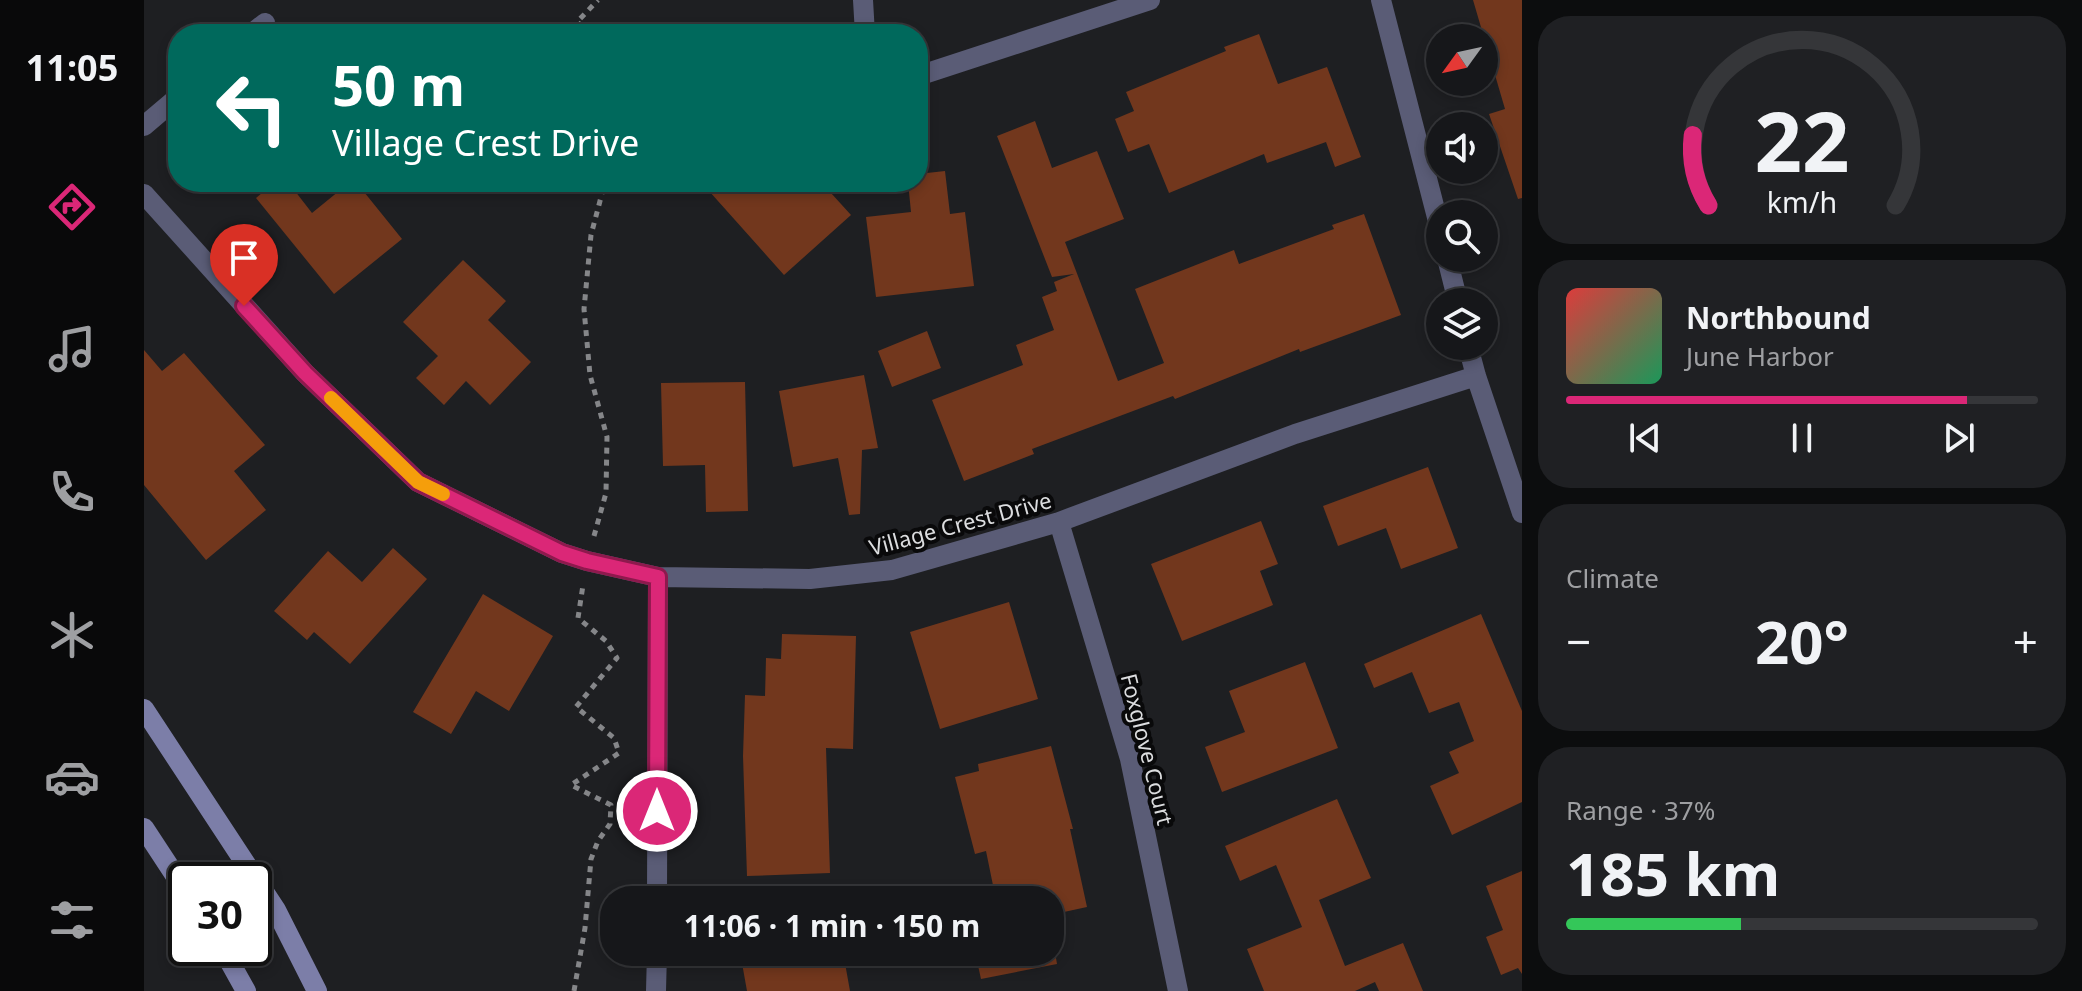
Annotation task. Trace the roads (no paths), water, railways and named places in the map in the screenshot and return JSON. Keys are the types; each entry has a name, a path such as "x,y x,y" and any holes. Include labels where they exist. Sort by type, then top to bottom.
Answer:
{"main road":[{"path":"144,709 276,910 317,991"},
{"path":"144,828 168,865"},
{"path":"232,966 246,991"}],"street":[{"path":"863,0 864,24"},
{"path":"928,73 1150,0"},
{"path":"1381,0 1433,200"},
{"path":"144,126 168,106"},
{"name":"Village Crest Drive","path":"144,194 305,373 418,482 562,553 658,577 810,579 892,570 1059,522 1295,434 1476,376"},
{"path":"1472,360 1522,513"},
{"name":"Foxglove Court","path":"1059,522 1130,759 1178,991"},
{"path":"657,886 658,577"},
{"path":"656,991 657,966"}]}
